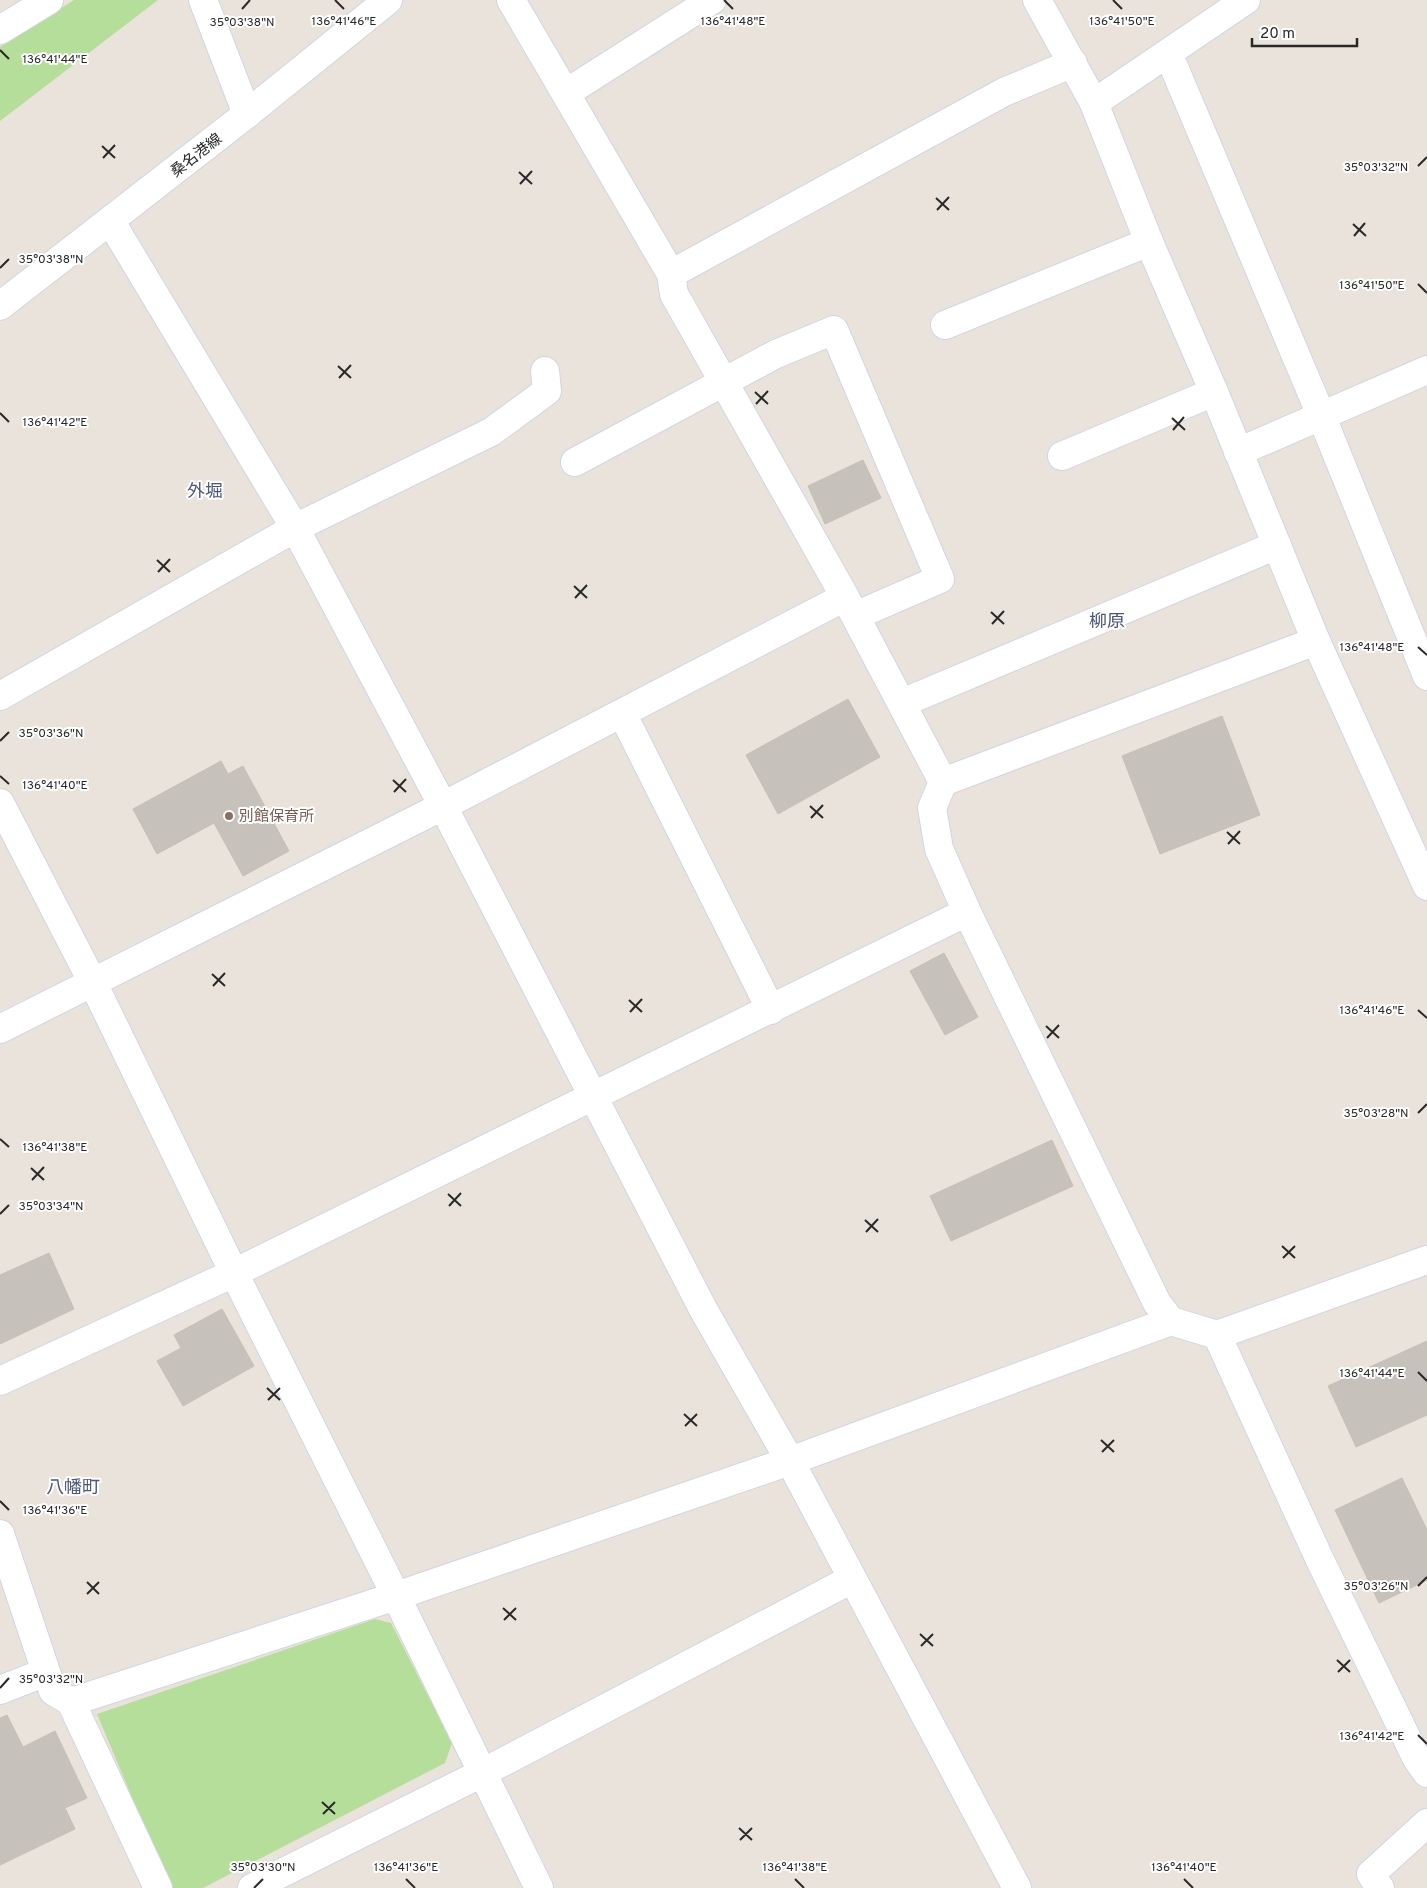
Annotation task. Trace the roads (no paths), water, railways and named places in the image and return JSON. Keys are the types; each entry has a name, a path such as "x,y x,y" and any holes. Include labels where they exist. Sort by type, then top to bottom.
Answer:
{"street":[{"path":"0,30 49,0"},
{"path":"204,0 247,114"},
{"name":"桑名港線","path":"0,306 111,222 388,0"},
{"path":"511,0 671,274 674,294 850,606 943,782"},
{"path":"566,93 712,0"},
{"path":"1038,0 1094,103 1149,242 1214,392 1316,641 1427,886"},
{"path":"1094,103 1246,0"},
{"path":"1168,53 1321,416 1427,676"},
{"path":"671,274 1004,92 1073,63"},
{"path":"111,222 295,528 443,806 703,1309 790,1462 1017,1888"},
{"path":"945,326 1149,242"},
{"path":"0,1029 443,806 622,713 850,606 940,580 834,330 776,354 575,462"},
{"path":"1238,452 1427,370"},
{"path":"0,696 295,528 490,432 546,391 545,371"},
{"path":"1062,456 1214,392"},
{"path":"902,704 1277,545"},
{"path":"1316,641 943,782 932,808 939,849 967,912 1157,1303 1171,1321 1217,1335 1427,1260"},
{"path":"622,713 771,1010"},
{"path":"0,803 93,983 234,1274 540,1888"},
{"path":"0,1381 234,1274 967,912"},
{"path":"71,1702 396,1596 790,1462 1171,1321"},
{"path":"1217,1335 1320,1560 1417,1759 1427,1773"},
{"path":"0,1534 53,1691 71,1702 158,1888"},
{"path":"252,1888 482,1773 852,1579"},
{"path":"0,1690 46,1672"},
{"path":"1369,1883 1427,1822"}],"place":[{"name":"別館保育所","path":"229,816"}],"district":[{"name":"外堀","path":"205,491"},
{"name":"柳原","path":"1107,621"},
{"name":"八幡町","path":"73,1487"}]}
